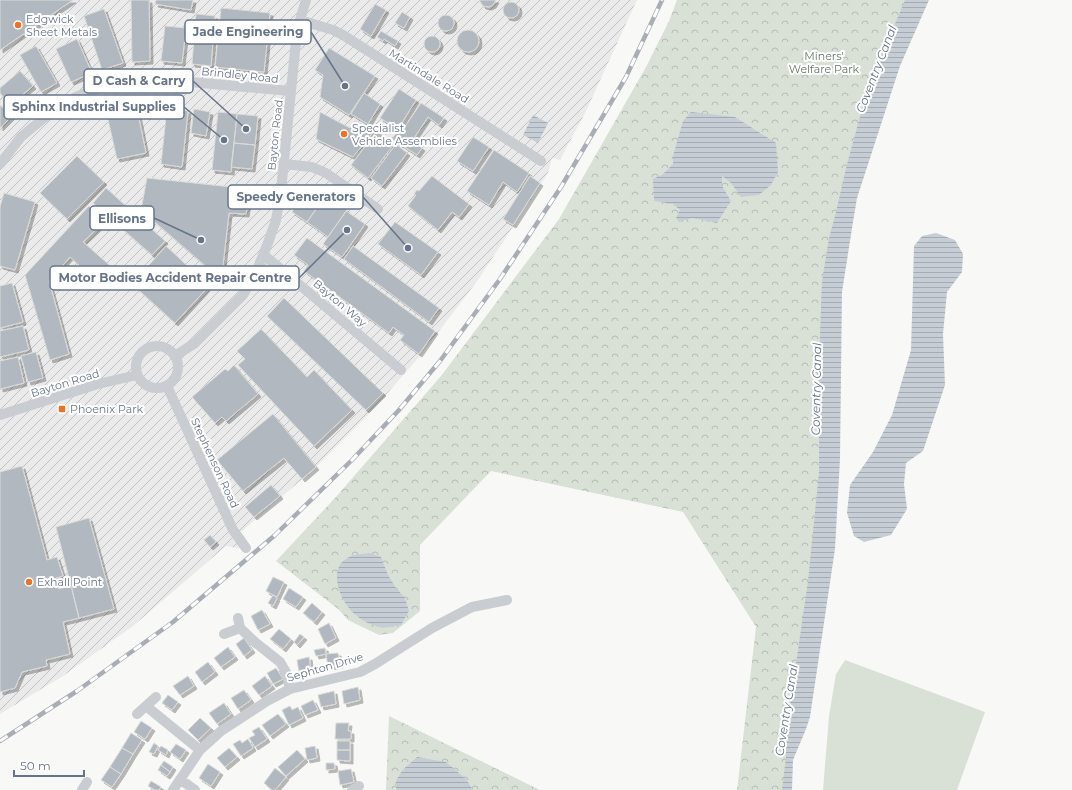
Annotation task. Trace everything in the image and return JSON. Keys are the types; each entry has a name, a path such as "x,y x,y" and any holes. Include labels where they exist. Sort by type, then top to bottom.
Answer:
{"street":[{"name":"Bayton Road","path":"175,356 195,343 243,295 264,255 276,220 281,191 296,41 306,0"},
{"name":"Martindale Road","path":"300,20 333,30 342,35 541,161"},
{"name":"Brindley Road","path":"0,164 21,136 56,108 76,97 107,85 130,80 156,79 291,91"},
{"path":"284,164 312,167 326,173 378,209"},
{"name":"Bayton Way","path":"264,255 401,370"},
{"path":"150,346 164,347 175,356 178,367 177,373 172,382 167,386 158,388 150,387 142,382 137,375 135,368 136,361 139,355 150,346"},
{"name":"Bayton Road","path":"0,415 98,384 137,375"},
{"name":"Stephenson Road","path":"167,386 233,530 246,548"},
{"name":"Sephton Drive","path":"173,790 200,750 221,730 267,701 290,689 360,672 432,628 472,608 507,600"},
{"path":"224,634 239,623 256,644 280,662 286,672 290,689"},
{"path":"137,714 156,698"},
{"path":"146,706 200,750"},
{"path":"180,780 195,790"}],"shaded area":[{"path":"0,0 637,0 586,111 560,160 552,158 548,173 478,280 420,356 368,415 316,467 241,532 249,544 242,549 226,546 133,626 63,676 0,714"}],"green space":[{"name":"Miners' Welfare Park","path":"677,0 917,0 851,187 830,418 787,790 737,790 756,627 683,512 491,471 420,545 420,611 393,633 379,635 348,620 338,609 276,561 335,498 441,376 559,219 646,67 669,21"},
{"path":"845,660 985,712 957,790 823,790 829,716 836,674"},
{"path":"389,716 540,790 387,790"}],"water":[{"name":"Coventry Canal","path":"905,0 929,0 900,66 857,198 842,292 840,459 835,549 810,717 793,760 792,790 782,790 786,757 784,746 808,581 819,472 819,361 822,281 829,238 864,102"},
{"path":"691,112 735,117 776,143 778,172 771,185 759,195 741,197 731,183 722,176 722,186 731,201 717,223 692,218 679,222 676,218 680,210 673,204 654,201 653,179 662,175 673,164 673,156 683,121"},
{"path":"533,115 548,123 538,143 523,135"},
{"path":"936,233 955,240 963,254 962,272 947,292 943,334 945,385 923,451 906,463 904,484 907,509 891,535 864,542 854,536 847,513 850,485 873,452 892,415 911,350 914,246 922,236"},
{"path":"370,553 381,557 388,575 396,588 405,598 409,611 401,625 380,627 364,621 350,609 340,594 337,577 338,568 341,563 351,556"},
{"path":"417,757 446,762 466,779 473,790 397,790 395,785 399,776 403,770"}],"building":[{"name":"Edgwick Sheet Metals","path":"0,0 73,0 0,50"},
{"path":"131,0 149,0 150,61 132,62"},
{"path":"156,0 193,0 191,10 155,4"},
{"path":"479,0 496,0 493,5 489,7 483,6"},
{"path":"508,2 514,2 519,7 517,16 514,18 508,18 503,13 503,7"},
{"path":"375,4 386,10 371,36 360,29"},
{"path":"221,8 270,13 264,72 215,67"},
{"path":"104,9 123,63 102,70 84,16"},
{"path":"402,12 410,17 404,28 395,23"},
{"path":"196,14 215,16 211,66 192,64"},
{"path":"443,15 449,15 454,20 452,29 449,31 443,31 438,26 438,20"},
{"path":"165,26 186,28 182,63 161,61"},
{"path":"464,30 472,30 479,37 479,45 472,52 464,52 457,45 457,37"},
{"path":"381,31 398,41 395,46 384,39 383,41 377,37"},
{"path":"429,36 435,36 440,41 438,50 435,52 429,52 424,47 424,41"},
{"path":"77,39 92,73 71,82 56,49"},
{"path":"36,46 57,83 41,92 20,55"},
{"path":"329,48 375,76 349,115 320,97 323,75 315,70"},
{"path":"20,71 33,86 10,105 0,93 0,88"},
{"path":"399,89 416,100 398,129 380,118"},
{"path":"364,93 380,104 368,124 351,114"},
{"path":"421,103 444,118 439,125 428,117 412,141 422,148 417,155 392,139 397,132 400,134"},
{"path":"0,105 12,116 0,128"},
{"path":"167,108 188,111 182,167 161,164"},
{"path":"137,109 146,153 117,159 107,115"},
{"path":"194,109 210,112 206,136 191,133"},
{"path":"218,112 237,114 231,172 212,170"},
{"name":"Specialist Vehicle Assemblies","path":"320,112 350,128 355,121 375,130 353,157 316,139"},
{"path":"237,114 258,116 255,145 234,143"},
{"path":"377,131 394,144 368,178 351,165"},
{"path":"473,137 489,147 473,171 457,161"},
{"path":"234,143 255,145 252,169 231,167"},
{"path":"396,144 407,153 382,186 371,178"},
{"path":"494,150 529,173 517,192 503,182 489,205 467,191"},
{"path":"77,156 104,182 67,219 40,193"},
{"path":"432,176 469,204 459,217 452,212 438,230 408,206 416,195 414,194 417,190 419,191"},
{"path":"530,176 540,183 513,225 503,219"},
{"path":"147,178 250,189 246,214 229,213 223,265 216,275 141,210"},
{"path":"311,184 326,195 307,222 292,212"},
{"path":"106,188 165,241 152,255 93,203"},
{"path":"4,193 35,202 15,270 0,266 0,207"},
{"path":"326,195 347,210 328,237 307,222"},
{"path":"89,206 105,221 83,242 115,270 101,285 70,257 49,281 69,354 50,360 25,275"},
{"path":"346,211 365,224 342,257 323,244"},
{"path":"395,222 438,252 421,275 378,244"},
{"path":"307,238 435,331 419,354 400,340 404,335 393,327 389,333 304,271 308,265 294,255"},
{"path":"166,246 209,286 175,323 132,284"},
{"path":"353,246 439,308 429,322 344,259"},
{"path":"12,283 23,322 0,328 0,286"},
{"path":"284,298 383,393 366,410 267,316"},
{"path":"23,326 29,350 0,357 0,331"},
{"path":"261,329 307,377 314,370 352,410 314,446 238,365 245,359 237,351"},
{"path":"36,352 43,378 28,382 21,356"},
{"path":"18,357 24,383 0,389 0,361"},
{"path":"234,365 258,394 226,421 222,417 215,423 192,397 225,369 228,371"},
{"path":"273,414 316,467 302,479 284,458 243,491 217,460"},
{"name":"Exhall Point","path":"22,466 47,560 57,557 63,576 56,578 59,589 71,585 79,618 63,622 70,654 46,660 47,666 22,672 15,688 0,692 0,472"},
{"path":"271,485 280,496 254,517 245,507"},
{"path":"89,518 114,609 79,618 56,527"},
{"path":"210,535 216,542 210,547 204,540"},
{"path":"273,577 284,582 277,597 266,591"},
{"path":"289,588 303,597 296,607 283,599"},
{"path":"273,595 277,598 273,606 268,603"},
{"path":"312,603 322,612 314,622 303,613"},
{"path":"262,610 270,624 258,630 251,616"},
{"path":"329,623 336,638 325,644 318,629"},
{"path":"279,629 291,639 283,649 270,639"},
{"path":"300,634 304,637 297,645 294,642"},
{"path":"244,638 252,650 244,656 236,644"},
{"path":"228,647 235,657 221,667 214,658"},
{"path":"325,648 326,654 316,656 314,650"},
{"path":"338,653 340,665 328,667 326,654"},
{"path":"309,657 311,670 299,672 297,660"},
{"path":"208,662 215,672 202,682 195,672"},
{"path":"276,668 283,679 273,684 267,673"},
{"path":"188,676 194,686 180,695 173,686"},
{"path":"265,676 272,686 259,695 252,686"},
{"path":"358,687 360,700 344,704 342,691"},
{"path":"244,690 251,700 238,709 231,698"},
{"path":"334,691 336,704 321,707 318,695"},
{"path":"168,695 178,702 172,710 162,703"},
{"path":"313,700 318,710 305,715 301,706"},
{"path":"224,703 231,714 217,724 209,713"},
{"path":"290,706 292,710 298,707 303,718 289,725 282,710"},
{"path":"278,714 286,724 270,736 262,725"},
{"path":"200,718 211,728 198,740 188,730"},
{"path":"141,721 152,728 145,739 134,732"},
{"path":"336,723 349,723 348,731 351,731 351,739 335,739"},
{"path":"259,727 267,739 255,747 249,738 255,735 252,731"},
{"path":"131,733 142,740 133,754 122,748"},
{"path":"248,739 253,748 241,756 233,744 240,740 242,743"},
{"path":"337,741 350,741 350,750 337,750"},
{"path":"154,743 158,746 154,754 149,752"},
{"path":"176,744 186,750 180,759 170,752"},
{"path":"161,746 168,750 166,755 158,750"},
{"path":"315,746 317,758 307,760 305,748"},
{"path":"122,748 133,754 121,774 110,767"},
{"path":"229,748 237,757 225,767 217,758"},
{"path":"297,750 305,759 286,776 278,767"},
{"path":"337,750 350,750 350,761 337,760"},
{"path":"164,761 173,767 170,772 161,765"},
{"path":"326,763 334,763 335,769 326,770"},
{"path":"208,764 220,772 211,786 199,778"},
{"path":"161,765 170,772 167,776 158,770"},
{"path":"110,767 121,774 112,787 101,780"},
{"path":"275,768 286,777 275,790 272,790 264,783"},
{"path":"351,769 354,782 340,785 338,771"},
{"path":"151,781 161,787 159,790 155,790 148,786"}],"railway":[{"path":"0,741 77,691 173,622 274,536 353,459 399,410 440,361 500,279 561,187 626,77 662,0"}],"place":[{"name":"Edgwick Sheet Metals","path":"18,25"},
{"name":"Jade Engineering","path":"345,86"},
{"name":"D Cash & Carry","path":"246,129"},
{"name":"Specialist Vehicle Assemblies","path":"344,134"},
{"name":"Sphinx Industrial Supplies","path":"224,140"},
{"name":"Motor Bodies Accident Repair Centre","path":"347,230"},
{"name":"Ellisons","path":"201,240"},
{"name":"Speedy Generators","path":"408,248"},
{"name":"Phoenix Park","path":"62,409"},
{"name":"Exhall Point","path":"29,582"}]}
